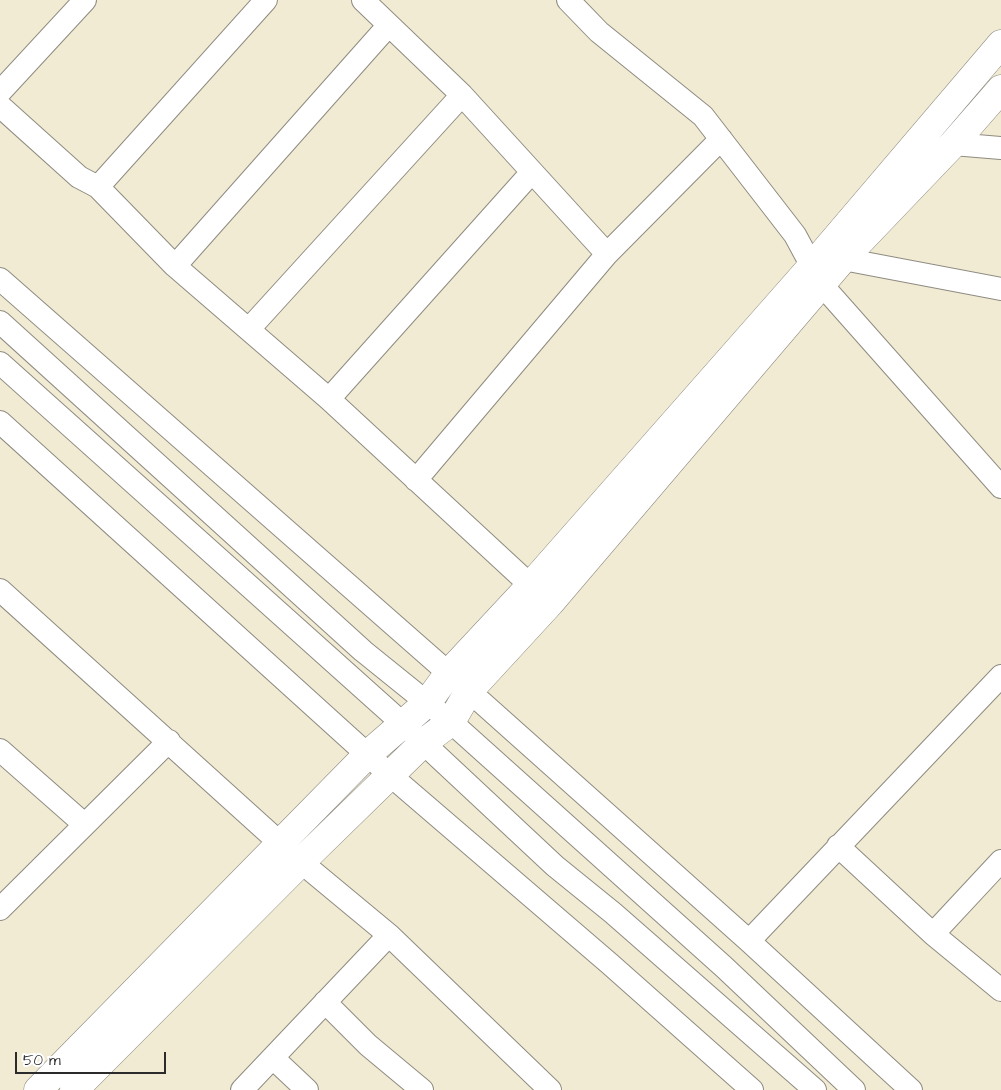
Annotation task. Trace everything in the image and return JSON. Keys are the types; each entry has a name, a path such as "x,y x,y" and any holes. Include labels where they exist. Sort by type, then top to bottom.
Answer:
{"street":[{"path":"0,92 85,0"},
{"path":"98,187 266,0"},
{"path":"363,0 462,95 607,254"},
{"path":"568,0 599,32 703,116 795,235 816,275 1001,487"},
{"path":"175,266 388,26"},
{"path":"74,1090 390,775 423,743 451,722 469,691 540,594 816,275 1001,44"},
{"path":"816,275 843,260 953,144 1001,89"},
{"path":"249,329 462,95"},
{"path":"0,106 79,177 98,187 175,266 329,399 540,594"},
{"path":"416,480 607,254 720,139"},
{"path":"953,144 1001,148"},
{"path":"329,399 532,172"},
{"path":"843,260 1001,289"},
{"path":"0,278 469,691 749,941 911,1090"},
{"path":"0,322 363,652 451,722 770,1009 854,1090"},
{"path":"0,363 402,723 555,866 613,913 815,1090"},
{"path":"0,422 390,775 610,964 752,1090"},
{"path":"0,590 301,862 389,935 550,1090"},
{"path":"38,1090 367,754 427,703 448,674 540,594"},
{"path":"749,941 1001,676"},
{"path":"1,907 169,741"},
{"path":"0,750 84,824"},
{"path":"838,846 933,934 1001,990"},
{"path":"933,934 1001,861"},
{"path":"242,1090 389,935"},
{"path":"325,1002 368,1045 422,1090"},
{"path":"273,1058 307,1090"}]}
